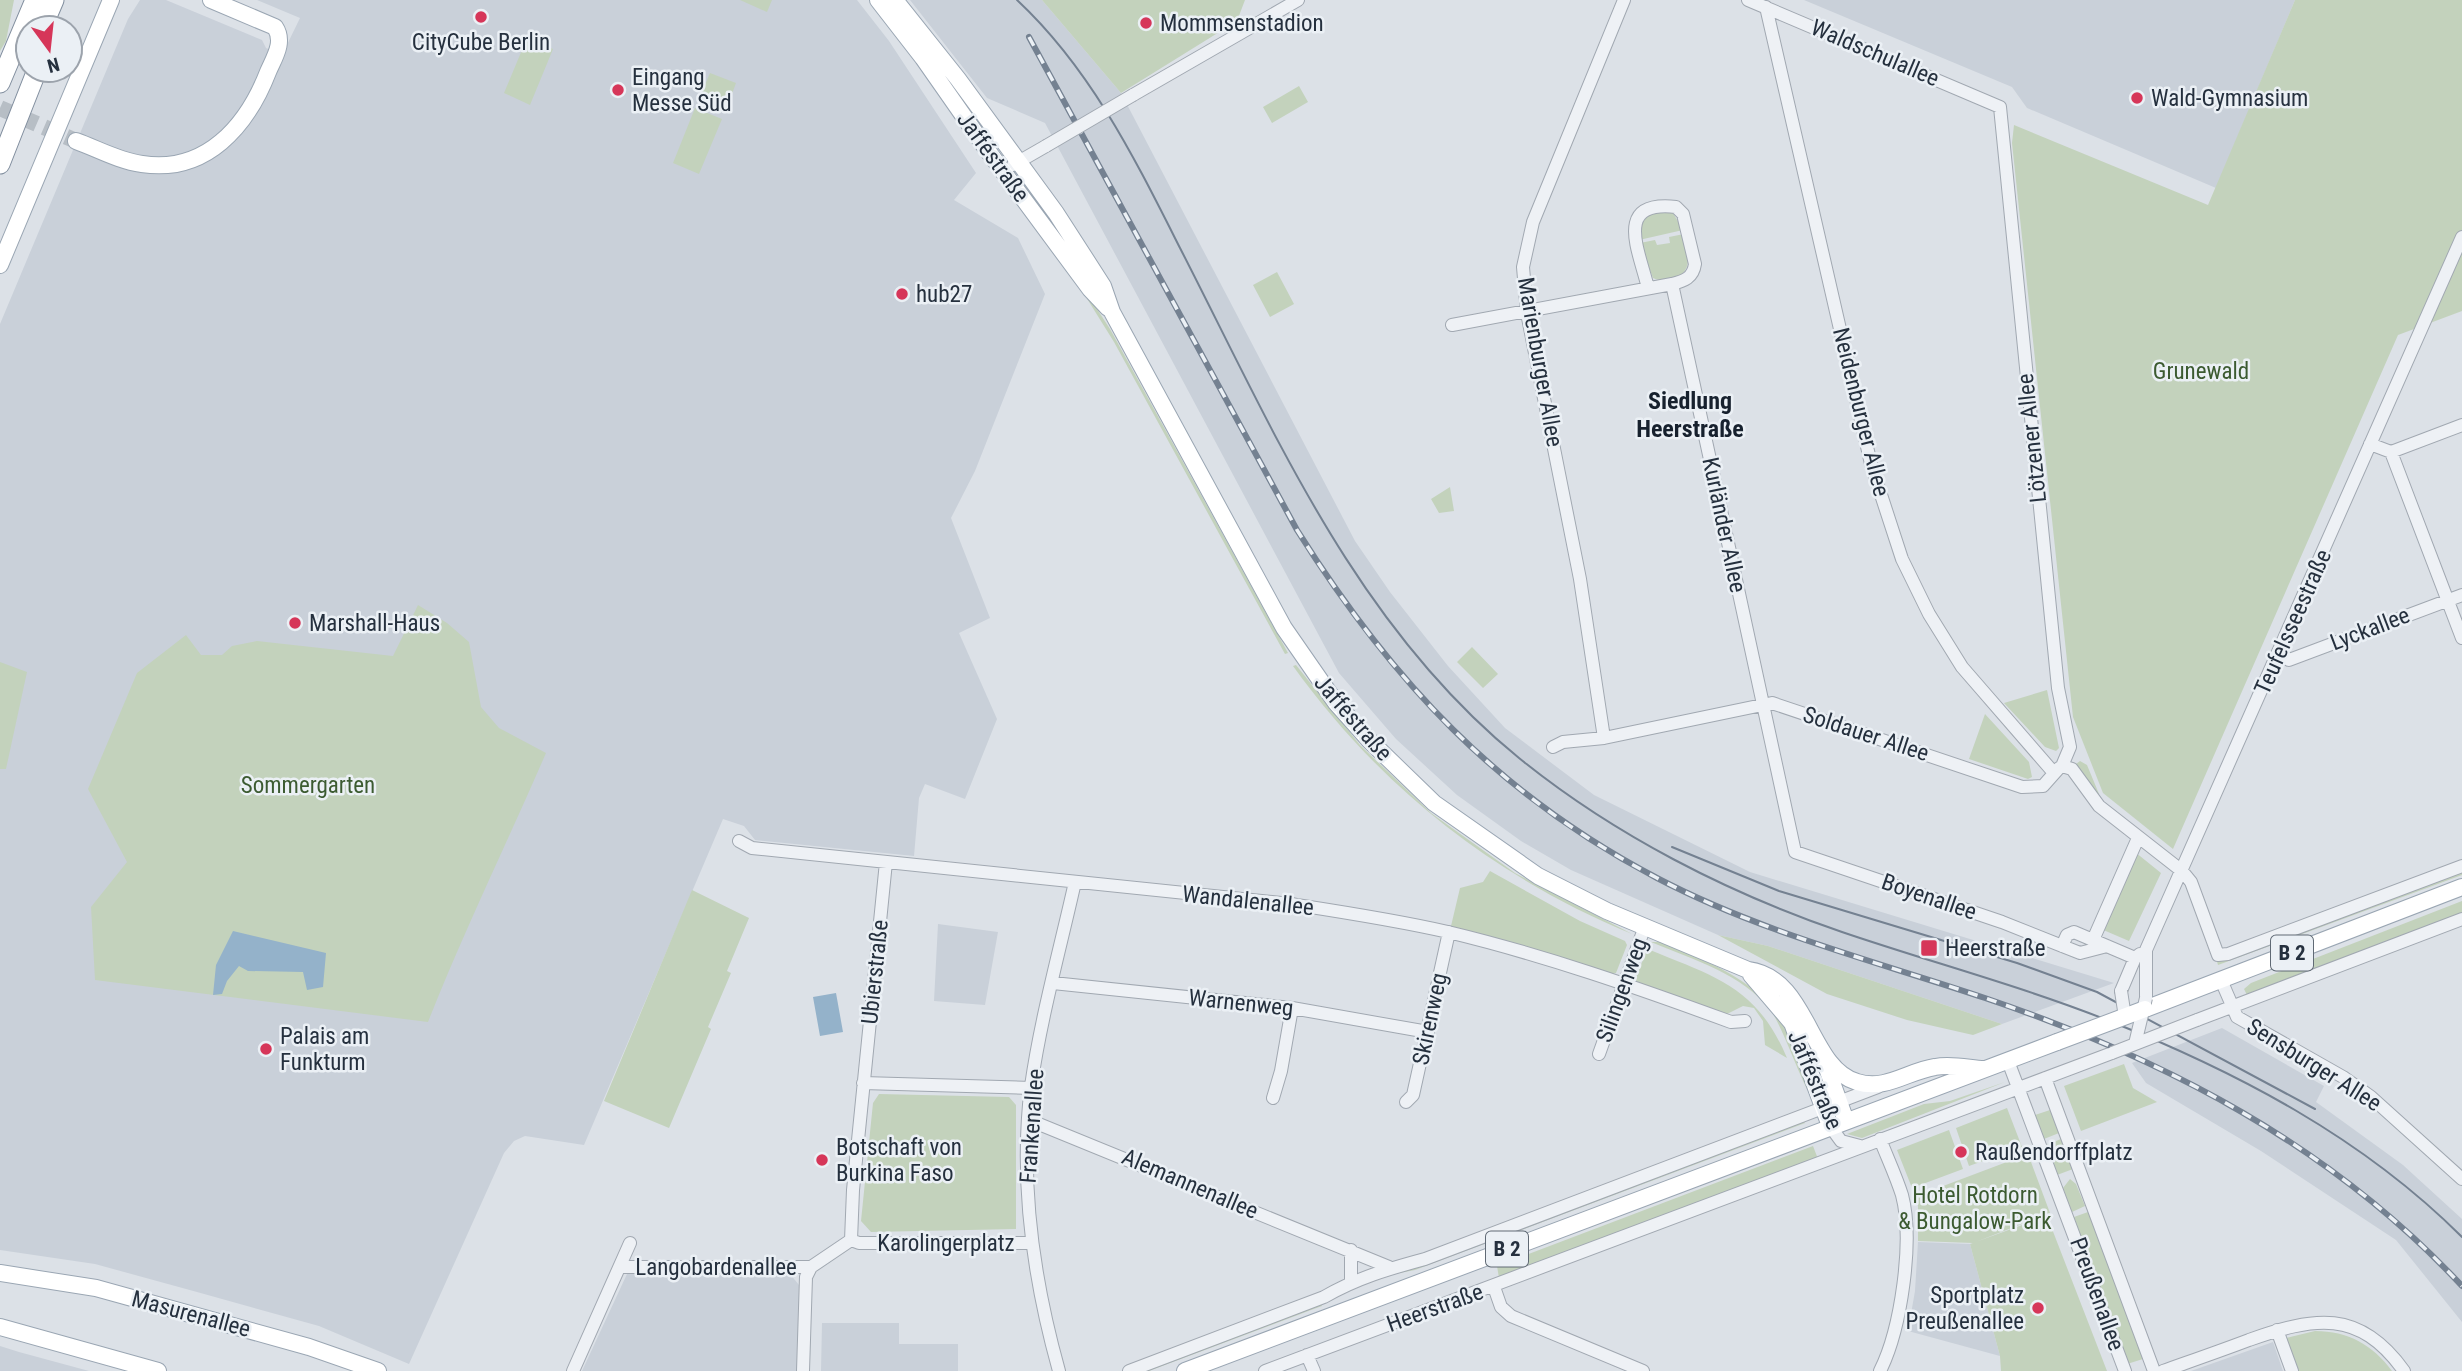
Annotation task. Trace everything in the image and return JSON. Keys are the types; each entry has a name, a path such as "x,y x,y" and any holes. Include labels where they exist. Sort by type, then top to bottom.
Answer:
{"highway":[{"path":"43,14 54,0"},
{"path":"0,83 14,59"},
{"path":"0,128 18,84"},
{"path":"0,164 31,84"}],"main road":[{"path":"0,265 111,0"},
{"path":"76,141 140,164 173,164 206,153 238,128 254,104 279,46 275,27 211,0"},
{"name":"Jafféstraße","path":"878,0 1090,289 1112,312"},
{"name":"Jafféstraße","path":"895,0 1019,162 1093,268 1112,312 1277,616 1300,653 1351,720 1412,784 1472,832 1566,891 1748,970 1761,971 1792,1000 1836,1070 1847,1079 1868,1085 1885,1084"},
{"name":"Heerstraße","path":"1185,1371 2125,1017 2150,1004 2221,980 2462,887"},
{"name":"Jafféstraße","path":"1748,970 1792,1023 1830,1126"},
{"name":"Jafféstraße","path":"1819,1045 1846,1121"},
{"name":"Heerstraße","path":"1885,1084 1938,1066 1984,1069"},
{"name":"Masurenallee","path":"0,1273 96,1288 309,1347 378,1371"},
{"path":"0,1327 158,1371"}],"street":[{"path":"1003,172 1298,0"},
{"name":"Marienburger Allee","path":"1604,738 1580,579 1527,313 1524,267 1533,222 1624,0"},
{"name":"Waldschulallee","path":"1748,0 2000,107"},
{"name":"Neidenburger Allee","path":"1766,7 1871,464 1902,559 1929,614 1962,667 2058,770"},
{"name":"Lötzener Allee","path":"2000,107 2058,688 2070,747 2058,770"},
{"path":"1452,325 1527,313 1671,284 1686,280 1694,273 1695,264 1683,214 1676,207 1643,210 1635,217 1633,228 1648,288"},
{"name":"Teufelsseestraße","path":"2125,1017 2121,991 2182,871 2462,237"},
{"name":"Kurländer Allee","path":"1671,284 1795,852"},
{"path":"2370,444 2391,452 2462,425"},
{"path":"2391,452 2462,638"},
{"name":"Lyckallee","path":"2278,654 2289,660 2462,595"},
{"name":"Soldauer Allee","path":"1553,747 1563,742 1604,738 1772,703 2022,787 2043,786 2058,770"},
{"path":"2058,770 2072,769 2099,806 2182,871 2191,882 2218,955 2222,956 2462,866"},
{"path":"2092,940 2138,838"},
{"name":"Wandalenallee","path":"739,841 752,848 1291,904 1449,932 1625,983 1731,1022 1745,1021"},
{"name":"Boyenallee","path":"1795,852 2002,922 2086,954 2107,946"},
{"name":"Ubierstraße","path":"863,1083 887,862"},
{"name":"Frankenallee","path":"1059,1371 1041,1309 1031,1243 1027,1178 1031,1088 1075,882"},
{"name":"Heerstraße","path":"1265,1371 1494,1287 2018,1086 2197,1020 2235,1011 2462,919"},
{"name":"Silingenweg","path":"1599,1054 1645,926"},
{"name":"Skirenweg","path":"1406,1102 1413,1095 1449,932"},
{"path":"2062,946 2070,933 2141,954"},
{"name":"Teufelsseestraße","path":"2135,1044 2150,1004 2141,954"},
{"path":"2221,980 2235,1011"},
{"name":"Warnenweg","path":"1053,983 1292,1008 1428,1032"},
{"path":"1273,1098 1281,1071 1292,1008"},
{"name":"Sensburger Allee","path":"2235,1011 2371,1097 2462,1179"},
{"name":"Preußenallee","path":"2008,1060 2125,1371"},
{"name":"Preußenallee","path":"2045,1078 2154,1371"},
{"path":"863,1083 1031,1088"},
{"name":"Karolingerplatz","path":"863,1083 851,1240 859,1244 1031,1243"},
{"name":"Heerstraße","path":"1129,1371 1324,1297 1351,1281 1389,1266 1425,1259 1885,1084"},
{"name":"Alemannenallee","path":"1029,1119 1389,1266"},
{"name":"Jafféstraße","path":"1830,1126 1841,1141 1850,1145 1863,1145"},
{"path":"1880,1139 1902,1196 1906,1238 1895,1336 1880,1371"},
{"path":"803,1371 806,1277 811,1267 851,1240"},
{"path":"573,1371 630,1243"},
{"path":"1351,1250 1351,1281"},
{"name":"Langobardenallee","path":"621,1267 811,1267"},
{"path":"1494,1287 1502,1307 1511,1317 1643,1371"},
{"path":"2163,1371 2277,1330 2308,1322 2333,1321 2378,1339 2404,1371"},
{"path":"2277,1330 2292,1371"},
{"path":"1307,1355 1314,1371"}],"shaded area":[{"path":"140,0 166,0 262,40 266,48 282,55 300,18 257,0 857,0 889,41 976,173 954,200 1018,238 1045,294 975,471 951,518 990,618 959,633 997,719 965,799 925,784 919,798 914,856 755,840 744,826 723,819 584,1145 525,1136 514,1141 504,1153 409,1364 319,1326 95,1264 0,1250 0,324 128,19"},
{"path":"910,0 1042,0 1121,93 1355,541 1390,592 1448,666 1505,728 1594,795 1750,872 2114,983 2002,1024 1768,946 1718,935 1571,870 1521,841 1457,795 1396,739 1339,673 1045,123 987,98"},
{"name":"Wald-Gymnasium","path":"1804,0 2295,0 2216,188 2027,108 2012,87"},
{"path":"938,924 998,932 985,1005 934,1001"},
{"path":"2222,1028 2324,1086 2316,1102 2403,1165 2462,1219 2462,1322 2396,1240 2261,1151 2146,1083 2132,1063"},
{"path":"1918,1242 1970,1244 2000,1356 1908,1331 1915,1291"},
{"path":"627,1274 790,1274 799,1285 798,1371 582,1371"},
{"path":"822,1323 899,1323 899,1344 958,1344 958,1371 821,1371"},
{"path":"2273,1342 2283,1371 2191,1371"},
{"path":"0,1346 19,1352 89,1371 0,1371"}],"green space":[{"path":"0,0 14,0 6,41 0,51"},
{"path":"740,0 772,0 767,12"},
{"name":"Mommsenstadion","path":"1042,0 1245,0 1237,21 1121,93"},
{"name":"Grunewald","path":"2295,0 2462,0 2462,311 2398,335 2173,849 2103,793 2073,717 2012,143 2014,125 2208,205"},
{"path":"527,38 553,49 530,105 504,93"},
{"path":"710,73 736,83 726,110 699,99"},
{"path":"1299,86 1308,102 1272,123 1263,107"},
{"path":"695,108 722,119 699,174 673,163"},
{"path":"1011,194 1084,289 1110,329 1288,653 1285,654 1114,342 1086,297"},
{"path":"1648,213 1673,213 1683,230 1639,240 1638,227"},
{"path":"1684,234 1688,262 1683,273 1670,279 1653,278 1640,243 1655,240 1657,245 1670,243 1669,237"},
{"path":"1277,272 1294,304 1270,317 1253,285"},
{"path":"1450,487 1454,511 1439,513 1431,499"},
{"name":"Sommergarten","path":"418,605 447,623 469,642 481,707 499,728 546,753 428,1022 95,980 91,907 127,862 88,789 137,673 186,635 201,655 222,655 232,646 257,641 393,656"},
{"path":"1472,647 1498,674 1483,688 1457,662"},
{"path":"0,662 27,672 6,769 0,769"},
{"path":"1296,665 1360,745 1431,813 1515,873 1632,934 1533,885 1487,856 1443,824 1402,789 1364,751 1327,710 1293,666"},
{"path":"2047,690 2059,748 2056,751 2045,747 2004,703"},
{"path":"1985,714 2029,762 2032,777 2028,779 1969,759"},
{"path":"2080,761 2087,765 2099,794 2097,798 2076,764"},
{"path":"2135,852 2161,873 2129,941 2101,929"},
{"path":"1490,871 1580,921 1625,941 1627,945 1616,973 1610,974 1451,926 1460,888 1483,882"},
{"path":"2462,871 2462,875 2218,965 2216,958"},
{"path":"692,890 749,918 727,971 731,973 708,1027 711,1029 669,1128 604,1101"},
{"path":"2462,901 2462,915 2247,995 2244,989 2251,983"},
{"path":"1718,935 1768,946 2002,1024 1973,1035 1907,1020 1827,994"},
{"path":"1651,942 1660,942 1730,973 1760,995 1784,1025 1812,1096 1776,1019 1759,998 1716,969"},
{"path":"1650,950 1714,977 1748,1000 1775,1034 1787,1058 1765,1045 1763,1021 1754,1008 1743,1006 1725,1015 1640,984 1635,980 1646,952"},
{"name":"Raußendorffplatz","path":"2124,1064 2133,1088 2157,1102 2081,1131 2064,1086"},
{"path":"2005,1082 1862,1138 1847,1134 1924,1104 1950,1101"},
{"path":"879,1094 1009,1097 1016,1105 1016,1229 871,1232 861,1221 873,1103"},
{"path":"2007,1108 2022,1147 1969,1166 1956,1128"},
{"path":"2050,1110 2059,1133 2044,1139 2035,1115"},
{"path":"1803,1120 1805,1123 1415,1270 1389,1275"},
{"path":"1949,1130 1963,1169 1912,1188 1897,1150"},
{"path":"2061,1139 2073,1169 2057,1175 2046,1145"},
{"path":"1813,1146 1818,1159 1499,1278 1497,1266"},
{"name":"Hotel Rotdorn & Bungalow-Park","path":"2028,1154 2050,1213 1973,1243 1918,1241 1918,1206 1914,1197"},
{"path":"2070,1179 2076,1184 2085,1206 2072,1212 2063,1188"},
{"path":"2088,1212 2143,1359 2127,1364 2074,1217"},
{"path":"2047,1216 2107,1371 2001,1371 2000,1356 1970,1244"},
{"path":"1321,1303 1322,1306 1149,1371 1140,1371"},
{"path":"2315,1331 2338,1334 2359,1341 2377,1354 2392,1371 2299,1371 2286,1338"}],"water":[{"path":"233,931 326,953 323,987 307,990 303,972 248,971 239,966 227,981 222,994 213,995 216,965"},
{"path":"836,993 843,1032 820,1036 813,997"}],"tunnel":[{"path":"0,108 76,141"}],"tram line":[{"path":"1017,0 1067,55 1109,116 1146,181 1285,455 1364,586 1410,648 1461,705 1519,758 1555,786 1633,837 1757,899 1842,932 2009,985 2107,1020 2250,1085 2296,1110 2383,1168 2462,1237"},
{"path":"1672,847 1779,891 2017,963 2097,992 2315,1109"}],"railway":[{"path":"1029,37 1297,530 1333,585 1410,684 1498,771 1599,845 1696,897 1777,930 2052,1022 2181,1079 2242,1112 2301,1149 2358,1191 2412,1236 2462,1286"}],"place":[{"name":"CityCube Berlin","path":"481,17"},
{"name":"Mommsenstadion","path":"1146,23"},
{"name":"Eingang Messe Süd","path":"618,90"},
{"name":"Wald-Gymnasium","path":"2137,98"},
{"name":"hub27","path":"902,294"},
{"name":"Marshall-Haus","path":"295,623"},
{"name":"Heerstraße","path":"1929,948"},
{"name":"Palais am Funkturm","path":"266,1049"},
{"name":"Raußendorffplatz","path":"1961,1152"},
{"name":"Botschaft von Burkina Faso","path":"822,1160"},
{"name":"Sportplatz Preußenallee","path":"2038,1308"}],"district":[{"name":"Siedlung Heerstraße","path":"1690,415"}]}
